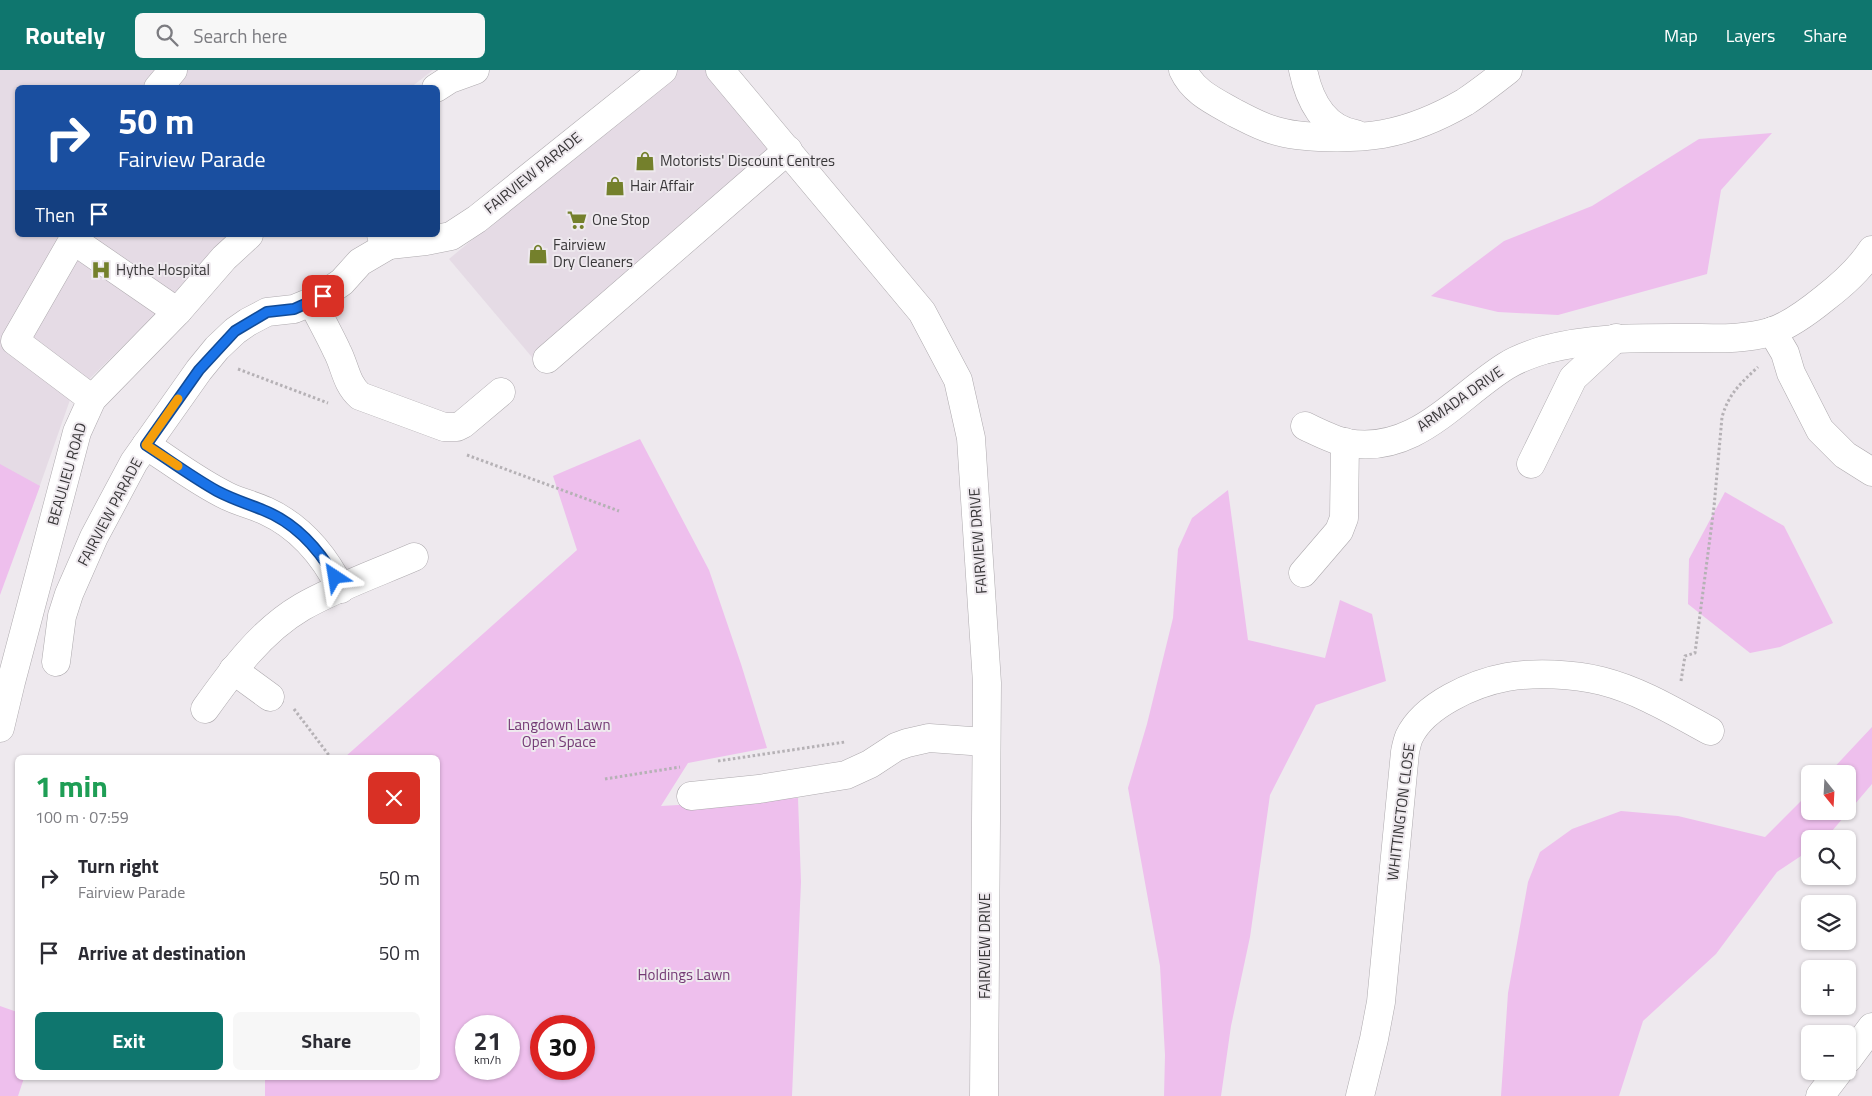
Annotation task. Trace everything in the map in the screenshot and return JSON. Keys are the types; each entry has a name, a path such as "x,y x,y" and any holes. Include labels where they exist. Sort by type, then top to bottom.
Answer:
{"street":[{"path":"160,85 173,70"},
{"path":"424,70 435,85"},
{"path":"440,85 475,70"},
{"name":"FAIRVIEW PARADE","path":"56,662 62,616 72,586 109,508 134,462 199,370 235,331 267,312 294,309 323,296 342,282 360,262 385,240 426,241 451,236 458,232 477,219 663,70"},
{"name":"FAIRVIEW DRIVE","path":"720,70 922,312 958,380 971,438 987,683 984,1096"},
{"path":"1183,70 1187,80 1203,95 1265,127 1290,134 1328,136 1383,134 1405,128 1445,112 1475,95 1508,70"},
{"path":"1303,70 1311,96 1318,110 1327,120 1349,133 1365,135"},
{"path":"546,359 788,150"},
{"name":"BEAULIEU ROAD","path":"0,728 5,680 76,432 92,399 178,311 224,258 247,237"},
{"path":"92,399 7,337 74,238 178,311"},
{"name":"ARMADA DRIVE","path":"1305,426 1345,442 1374,444 1402,438 1443,415 1506,366 1528,356 1569,344 1616,338 1737,338 1772,331 1802,314 1840,286 1853,275 1872,250"},
{"path":"312,302 338,352 348,381 354,391 360,396 444,427 452,427 463,424 501,392"},
{"path":"1772,331 1785,352 1791,373 1820,430 1845,455 1872,472"},
{"path":"1531,464 1573,378 1616,338"},
{"path":"1303,574 1339,531 1344,518 1345,442"},
{"path":"146,445 215,490 264,510 292,526 315,547 341,589"},
{"path":"205,709 233,670 264,637 285,619 318,598 414,557"},
{"path":"233,670 270,697"},
{"name":"WHITTINGTON CLOSE","path":"1360,1096 1381,1002 1405,752 1409,738 1417,724 1428,712 1441,702 1460,693 1506,678 1529,676 1577,677 1602,681 1646,696 1710,731"},
{"path":"692,796 759,790 846,775 870,764 896,748 918,740 929,738 986,742"},
{"path":"1856,1048 1872,1027"},
{"path":"1820,1096 1832,1080"}],"path":[{"path":"1676,712 1685,656 1695,652 1714,507 1722,417 1726,403 1733,392 1759,366 1789,364"},
{"path":"270,697 292,705 329,755"},
{"path":"713,762 850,741"},
{"path":"605,779 684,767"}],"shaded area":[{"name":"Hythe Hospital","path":"0,70 433,70 414,85 15,85 15,237 235,237 71,397 31,511 0,492"},
{"path":"676,70 707,70 781,158 536,362 449,259"}],"green space":[{"path":"1772,133 1721,190 1707,274 1558,315 1498,312 1431,296 1504,241 1592,206 1699,139"},
{"name":"Langdown Lawn Open Space","path":"640,439 709,570 767,748 688,763 661,806 798,798 801,882 792,1096 265,1096 265,1080 440,1080 440,755 347,755 577,550 553,476"},
{"path":"0,464 40,486 0,595"},
{"path":"1228,490 1248,640 1325,658 1340,600 1372,614 1386,681 1316,705 1270,795 1250,937 1231,1026 1221,1096 1164,1096 1165,1055 1160,966 1128,788 1147,724 1173,618 1178,549 1192,518"},
{"path":"1725,492 1784,526 1833,623 1780,647 1750,653 1688,604 1689,559"},
{"path":"1872,727 1872,784 1856,803 1856,765 1836,765"},
{"path":"1801,801 1801,820 1841,820 1833,830 1801,830 1801,856 1777,872 1716,954 1643,1021 1619,1096 1501,1096 1508,993 1528,882 1540,852 1572,829 1621,811 1678,816 1765,837"},
{"path":"0,1006 15,1011 15,1080 23,1080 18,1096 0,1096"}],"slow traffic":[{"path":"178,399 146,445 178,466"}],"place":[{"name":"Motorists' Discount Centres","path":"645,161"},
{"name":"Hair Affair","path":"615,186"},
{"name":"One Stop","path":"577,220"},
{"name":"Fairview Dry Cleaners","path":"538,254"},
{"name":"Hythe Hospital","path":"101,270"}],"route":[{"path":"323,296 294,309 267,312 257,316 235,331 199,370 146,445 215,490 264,510 292,526 315,547 335,577"}],"park label":[{"name":"Holdings Lawn","path":"684,975"}]}
